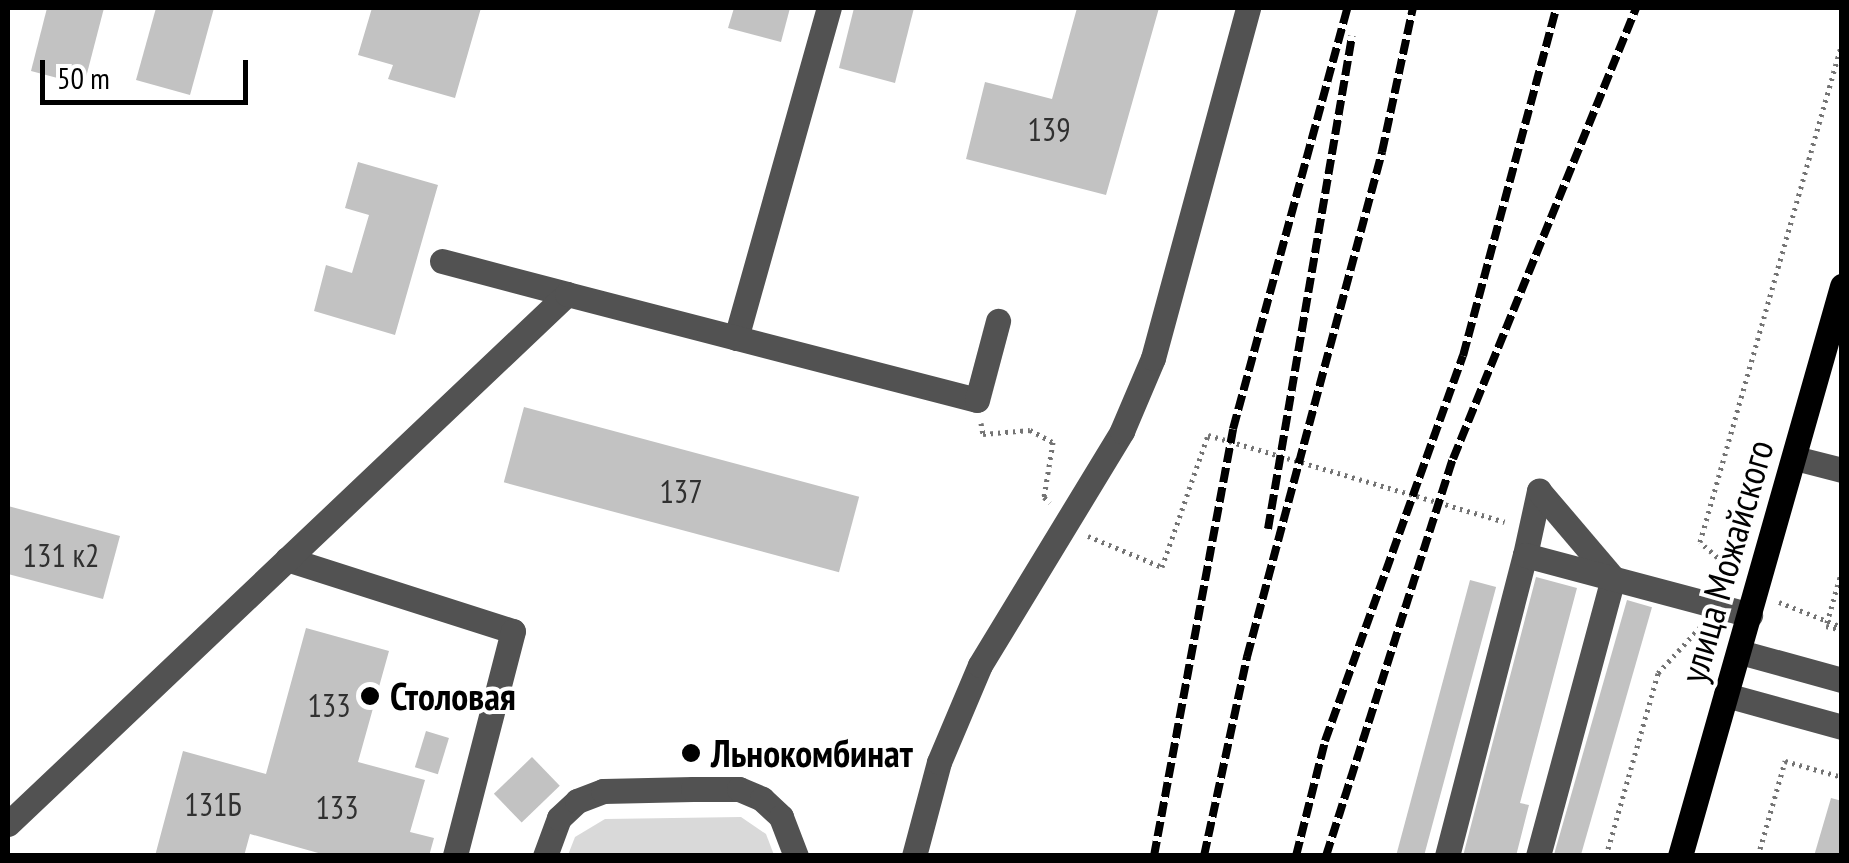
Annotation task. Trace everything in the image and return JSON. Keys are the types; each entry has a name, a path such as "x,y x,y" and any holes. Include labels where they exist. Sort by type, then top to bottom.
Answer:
{"main road":[{"name":"улица Можайского","path":"1680,856 1842,286"}],"street":[{"path":"736,338 829,8"},
{"path":"914,856 939,762 980,665 1122,431 1153,358 1248,8"},
{"path":"442,262 978,400 998,321"},
{"path":"8,824 567,294"},
{"path":"1795,458 1842,470"},
{"path":"1447,856 1539,491 1613,578"},
{"path":"1525,555 1613,578 1716,595 1754,606"},
{"path":"287,560 513,630 454,856"},
{"path":"1538,856 1613,578"},
{"path":"1740,652 1842,680"},
{"path":"1726,695 1842,727"},
{"path":"546,856 558,818 578,801 604,791 693,788 739,789 762,800 782,817 796,856"}],"path":[{"path":"1606,856 1658,673 1708,619 1716,595 1723,562 1700,542 1842,43"},
{"path":"1162,568 1208,435 1512,524"},
{"path":"1842,570 1826,626 1842,628"},
{"path":"1702,580 1716,595"},
{"path":"1754,606 1796,608 1842,628"},
{"path":"1758,856 1785,760 1842,777"}],"shaded area":[{"path":"741,817 766,834 774,855 568,855 575,837 605,819"}],"building":[{"path":"47,8 104,8 84,85 31,71"},
{"path":"156,8 214,8 190,95 136,80"},
{"path":"372,8 481,8 455,98 388,79 393,65 358,55"},
{"path":"734,8 790,8 781,42 728,28"},
{"path":"854,8 914,8 895,83 839,68"},
{"path":"1077,8 1159,8 1106,195 966,159 985,82 1052,99"},
{"path":"358,162 438,185 395,335 314,311 326,265 352,273 369,215 345,208"},
{"path":"524,407 859,497 839,572 504,482"},
{"path":"8,506 120,536 103,599 8,574"},
{"path":"1536,577 1577,588 1520,803 1529,805 1516,856 1463,856"},
{"path":"1470,580 1496,587 1424,856 1396,854"},
{"path":"1627,600 1652,607 1581,856 1554,856"},
{"path":"306,628 389,651 358,762 425,780 410,832 434,838 429,856 329,856 250,834 244,856 155,856 183,751 266,774"},
{"path":"426,731 449,738 438,774 415,767"},
{"path":"532,757 560,786 522,823 494,794"},
{"path":"1831,798 1842,801 1842,856 1814,856"}],"railway":[{"path":"1154,856 1233,429 1347,8"},
{"path":"1204,856 1247,657 1382,152 1413,8"},
{"path":"1296,856 1325,741 1463,356 1556,8"},
{"path":"1326,856 1453,459 1636,8"},
{"path":"1268,529 1352,36"}],"place":[{"name":"Столовая","path":"370,696"},
{"name":"Льнокомбинат","path":"691,753"}]}
